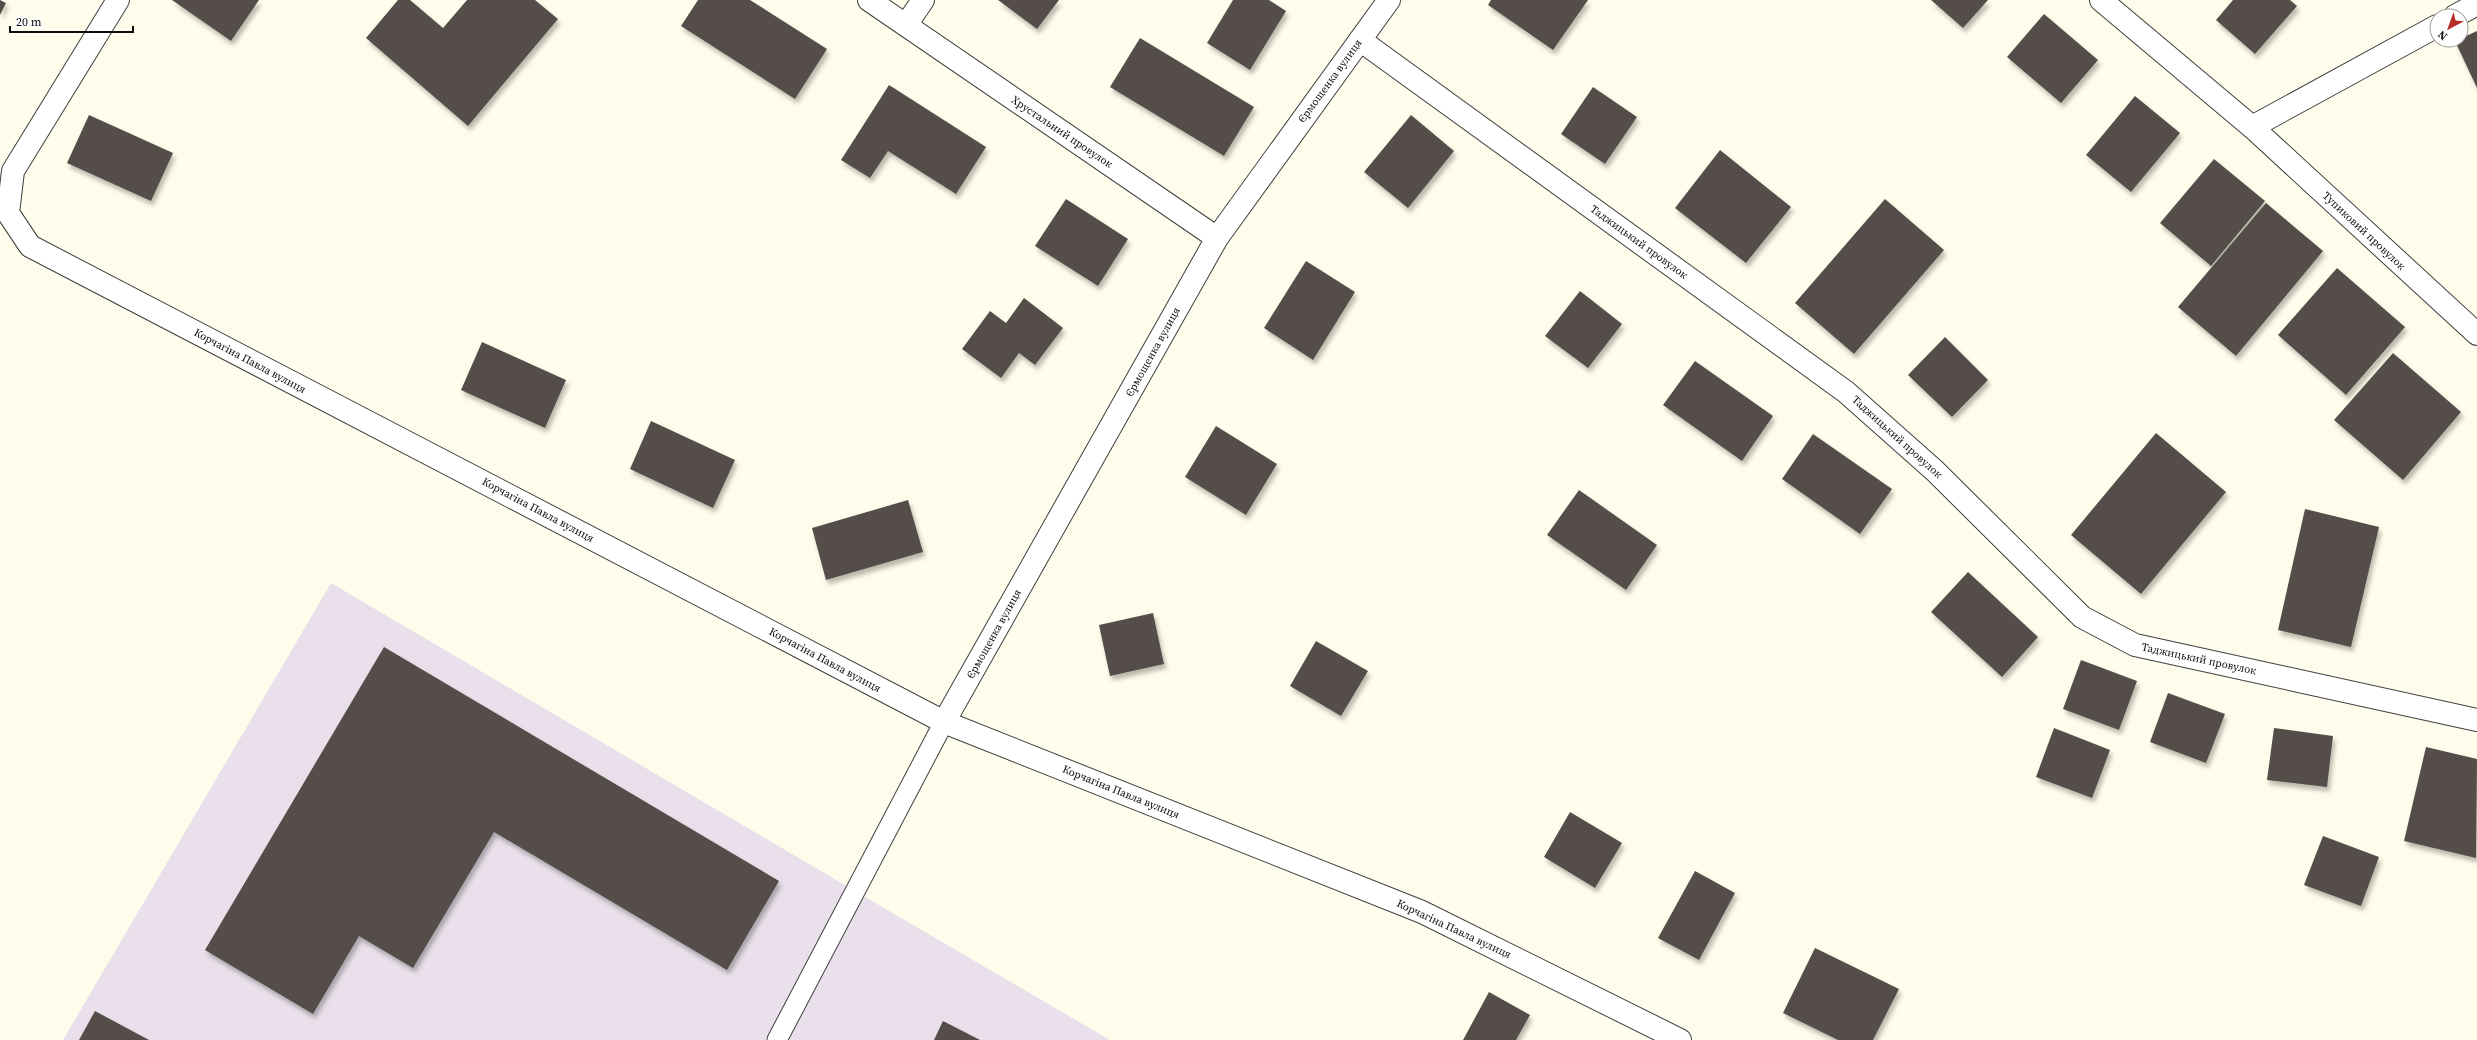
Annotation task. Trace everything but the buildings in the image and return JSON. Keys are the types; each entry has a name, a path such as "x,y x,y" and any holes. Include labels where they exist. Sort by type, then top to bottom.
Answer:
{"street":[{"name":"Корчагіна Павла вулиця","path":"118,0 13,170 8,213 30,246 944,722 1422,912 1680,1040"},
{"name":"Хрустальний провулок","path":"869,0 1217,238"},
{"path":"906,25 923,0"},
{"name":"Єрмощенка вулиця","path":"944,722 1217,238 1389,0"},
{"name":"Тупиковий провулок","path":"2101,0 2252,127 2477,334"},
{"path":"2252,127 2429,30"},
{"name":"Таджицький провулок","path":"1360,40 1846,392 1935,470 2082,617 2135,645 2477,720"}],"lane":[{"path":"777,1040 944,722"}],"shaded area":[{"path":"331,583 855,891 1110,1040 63,1040"}]}
